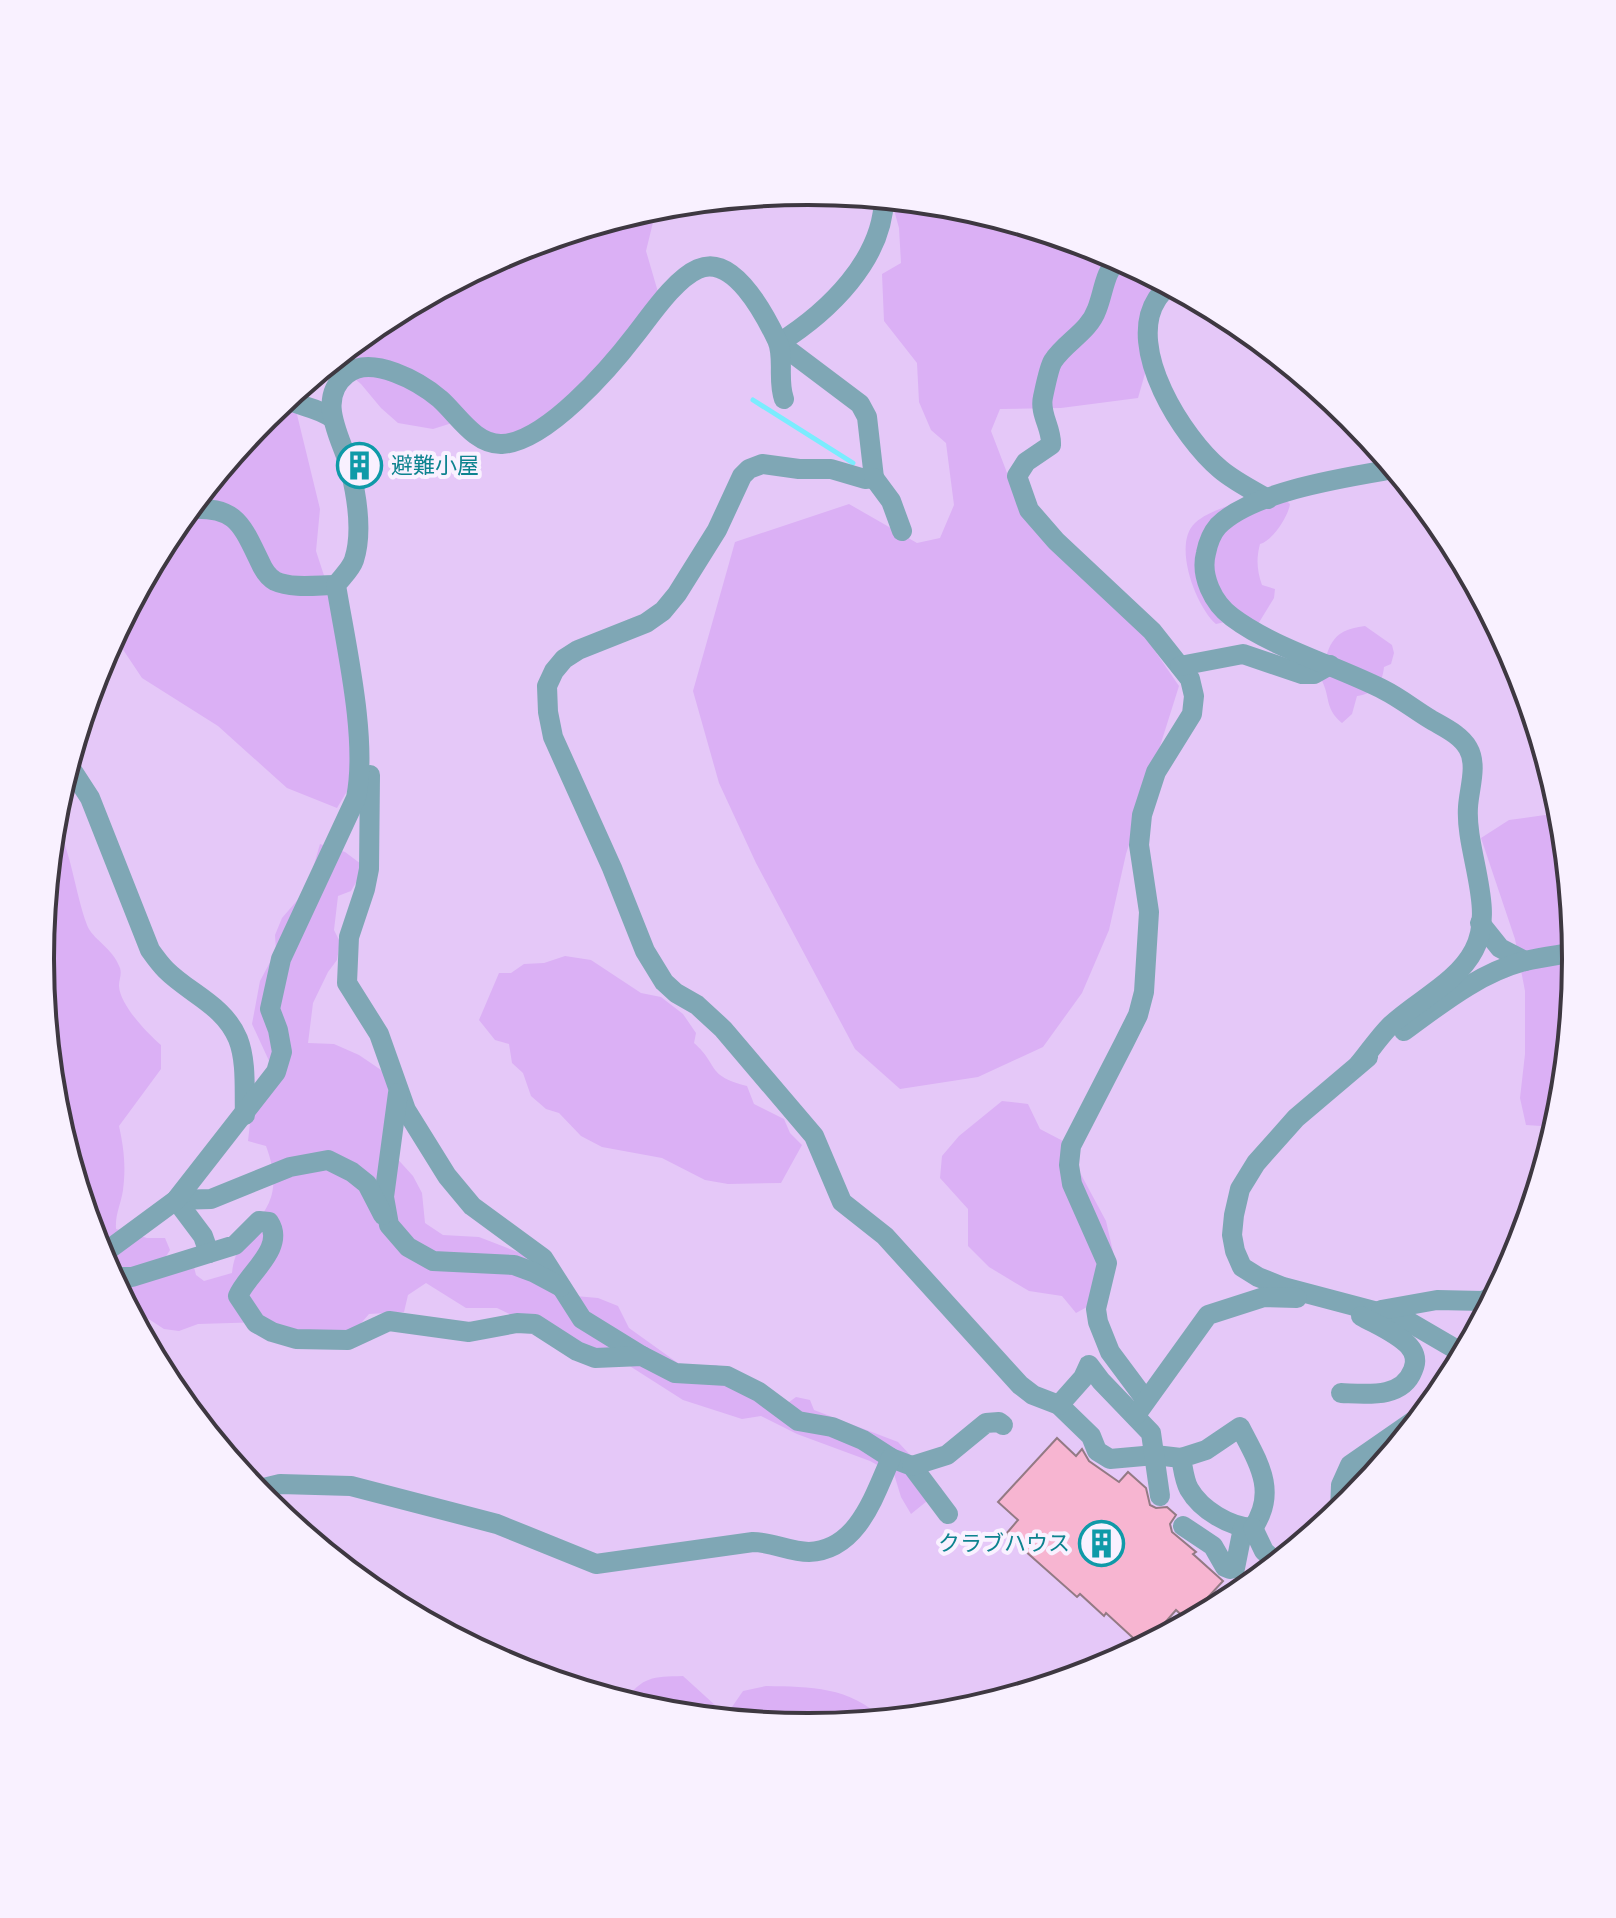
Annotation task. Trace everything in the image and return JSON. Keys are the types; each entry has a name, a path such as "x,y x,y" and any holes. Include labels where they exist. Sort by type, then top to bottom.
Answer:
{"street":[{"path":"779,343 829,305 862,267 883,209"},
{"path":"111,1248 176,1200 276,1072 282,1052 270,1009 281,959 356,798 360,780 357,724 336,585 353,562 358,525 350,468 331,408 335,389 347,374 364,366 389,369 438,398 465,426 483,439 501,444 530,437 580,399 666,295 699,268 714,267 732,274 749,291 779,343 860,404 867,417 874,478 891,501 902,531"},
{"path":"1111,269 1104,280 1090,323 1051,363 1042,399 1043,418 1051,445 1026,462 1017,476 1029,510 1056,541 1152,631 1190,679 1194,696 1192,714 1156,772 1142,815 1139,845 1149,912 1144,992 1138,1015 1071,1146 1069,1165 1072,1184 1107,1263 1096,1309 1098,1322 1151,1433 1160,1496"},
{"path":"1162,294 1151,313 1148,333 1152,359 1164,397 1187,432 1219,469 1268,499"},
{"path":"779,343 779,380 784,399"},
{"path":"298,405 322,410 332,418"},
{"path":"874,478 865,479 831,469 762,464 749,469 742,476 717,530 663,611 646,623 578,650 564,659 554,671 547,686 553,737 612,868 645,951 664,982 697,1005 723,1029 814,1136 842,1202 885,1236 1020,1385 1033,1395 1059,1405 1091,1436 1097,1451 1110,1459 1155,1455 1181,1458 1206,1450 1240,1427 1266,1489 1261,1515 1248,1528 1235,1568 1225,1567 1213,1546 1183,1526"},
{"path":"1359,1064 1389,1027 1460,970 1475,948 1480,923 1481,888 1469,841 1468,808 1473,767 1469,748 1456,735 1386,691 1257,633 1230,616 1214,597 1206,580 1204,559 1209,541 1218,527 1235,514 1317,482 1382,471"},
{"path":"204,508 224,511 237,520 264,571 274,581 292,585 336,585"},
{"path":"1180,666 1243,654 1302,674 1314,674 1330,665"},
{"path":"357,724 370,742 369,869 349,937 347,983 379,1034 406,1110 447,1176 472,1206 543,1258 582,1319 675,1373 727,1376 744,1383 798,1421 832,1427 912,1466 948,1514"},
{"path":"77,777 90,798 150,950 166,971 214,1006 230,1023 239,1041 245,1115"},
{"path":"1480,923 1500,948 1525,961"},
{"path":"1454,1348 1404,1319 1283,1287 1242,1267 1232,1235 1240,1189 1256,1163 1296,1118 1359,1064 1454,995 1497,971 1525,961 1562,954"},
{"path":"389,1225 384,1197 399,1087"},
{"path":"176,1200 211,1199 290,1167 328,1160 367,1184 389,1225 408,1247 433,1261 514,1265 564,1289"},
{"path":"176,1200 203,1236 209,1253"},
{"path":"125,1277 235,1245 259,1221 269,1222 274,1230 272,1243 238,1296 256,1323 272,1332 296,1339 348,1340 389,1321 469,1332 517,1323 535,1324 577,1351 595,1358 642,1356"},
{"path":"1141,1407 1208,1315 1264,1297 1327,1299 1394,1334 1411,1348 1416,1358 1410,1376 1396,1389 1375,1394 1341,1393"},
{"path":"1371,1311 1437,1300 1479,1301"},
{"path":"1059,1405 1083,1378 1089,1365 1101,1381 1141,1407"},
{"path":"912,1466 947,1455 986,1423 999,1422 1003,1425"},
{"path":"1341,1492 1350,1465 1391,1437"},
{"path":"270,1486 351,1486 497,1524 596,1564 753,1542 807,1552 829,1549 843,1542 855,1530 891,1458"},
{"path":"1181,1458 1189,1489 1197,1498 1211,1512 1248,1528 1269,1555"}],"shaded area":[{"path":"808,205 906,211 955,219 1050,245 1097,262 1185,306 1227,332 1305,392 1375,462 1406,500 1461,582 1484,626 1505,670 1536,764 1548,812 1560,910 1562,959 1556,1057 1548,1106 1522,1201 1505,1248 1461,1336 1435,1378 1375,1456 1305,1526 1267,1557 1185,1612 1141,1635 1097,1656 1003,1687 955,1699 857,1711 808,1713 710,1707 661,1699 566,1673 519,1656 431,1612 389,1586 311,1526 241,1456 210,1418 155,1336 132,1292 111,1248 80,1154 68,1106 56,1008 54,959 60,861 68,812 94,717 111,670 155,582 181,540 241,462 311,392 349,361 431,306 475,283 519,262 613,231 661,219 759,207"},
{"path":"894,210 955,219 1050,245 1097,262 1153,289 1146,370 1138,398 1061,408 1000,409 991,431 1022,512 1140,629 1179,686 1126,854 1109,930 1082,993 1043,1047 978,1077 900,1089 855,1049 756,863 719,783 693,691 735,542 849,504 917,543 940,538 954,505 946,443 931,430 919,402 917,363 884,321 882,274 901,263 899,228"},
{"path":"653,221 646,251 658,292 601,368 531,426 510,434 485,435 468,418 433,429 398,423 343,369 336,372 389,332 431,306 519,262 566,245"},
{"path":"295,407 320,509 316,551 331,597 349,711 352,783 337,808 287,788 218,726 142,678 122,648 155,582 210,500 241,462"},
{"path":"1246,499 1284,499 1290,504 1279,527 1260,544 1258,565 1262,585 1275,589 1274,598 1255,629 1225,622 1216,624 1208,616 1189,575 1186,560 1188,533 1195,523"},
{"path":"1365,626 1392,645 1394,653 1391,664 1384,667 1376,687 1369,693 1357,696 1352,714 1342,723 1330,707 1321,679 1323,668 1337,636"},
{"path":"1549,816 1556,861 1562,959 1560,1008 1556,1057 1543,1126 1526,1125 1520,1098 1525,1054 1525,991 1515,939 1481,838 1509,820"},
{"path":"63,841 87,925 117,961 121,970 119,986 124,1002 161,1045 161,1069 119,1126 124,1174 116,1229 147,1238 165,1238 170,1250 165,1258 194,1267 196,1275 204,1281 232,1273 236,1255 269,1203 273,1188 273,1170 266,1146 248,1141 251,1114 270,1063 252,1024 260,981 276,951 275,935 282,918 307,889 320,844 345,852 361,864 351,891 338,896 334,930 340,942 337,960 313,1003 308,1043 334,1044 359,1055 387,1074 393,1154 413,1176 422,1193 425,1223 443,1235 479,1237 533,1258 575,1296 598,1298 618,1306 629,1328 682,1366 716,1365 751,1378 785,1405 796,1397 810,1400 814,1410 898,1442 942,1489 911,1514 901,1497 894,1474 870,1461 797,1434 761,1416 742,1419 683,1400 625,1363 569,1342 497,1308 466,1308 426,1283 408,1295 404,1312 369,1314 357,1328 345,1333 295,1330 263,1322 198,1324 179,1331 164,1329 145,1316 111,1248 94,1201 68,1106 60,1057 54,959"},
{"path":"565,956 591,960 641,993 661,997 683,1014 696,1033 694,1043 719,1074 747,1086 754,1104 784,1119 790,1133 802,1145 781,1183 728,1184 705,1180 662,1158 602,1147 581,1136 559,1113 546,1109 531,1096 523,1073 512,1063 509,1044 495,1040 479,1020 499,973 511,973 524,964 544,963"},
{"path":"1002,1101 1028,1104 1040,1129 1063,1141 1106,1221 1114,1256 1107,1296 1076,1313 1062,1296 1029,1291 989,1267 968,1246 968,1209 940,1178 942,1156 959,1136"},
{"path":"683,1676 717,1708 633,1692 649,1680"},
{"path":"766,1686 814,1688 857,1700 872,1710 808,1713 732,1709 743,1691"}],"building":[{"name":"クラブハウス","path":"1057,1438 1076,1456 1082,1449 1089,1461 1119,1482 1128,1472 1146,1488 1150,1505 1167,1507 1176,1515 1170,1524 1172,1532 1223,1581 1207,1598 1181,1614 1176,1610 1165,1622 1134,1638 1106,1613 1104,1616 1080,1594 1077,1597 1006,1534 1018,1520 998,1502"}],"waterway":[{"path":"753,400 853,463"}],"place":[{"name":"避難小屋","path":"360,465"},
{"name":"クラブハウス","path":"1101,1543"}]}
